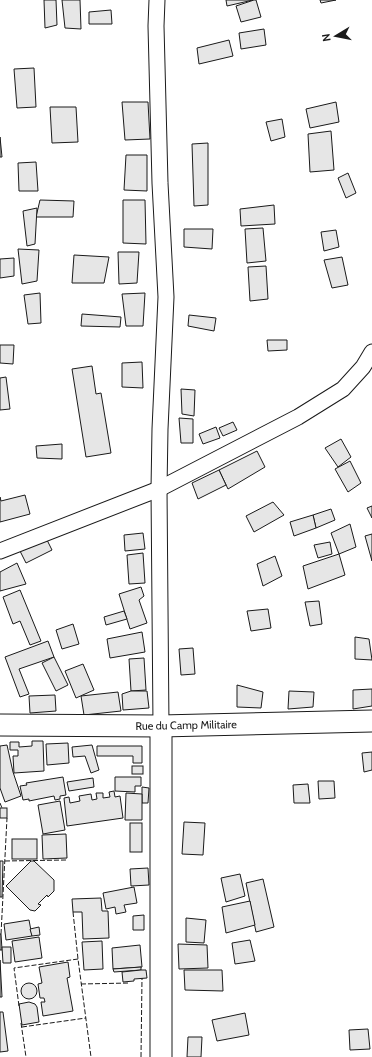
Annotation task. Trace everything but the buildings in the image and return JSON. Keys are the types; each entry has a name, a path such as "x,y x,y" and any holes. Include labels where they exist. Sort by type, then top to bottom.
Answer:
{"street":[{"path":"157,0 156,26 160,183 166,297 159,489 161,1057"},
{"path":"0,551 159,489 298,417 343,389 363,367 372,352"},
{"name":"Rue du Camp Militaire","path":"0,725 161,726 372,721"}],"fence":[{"path":"0,803 2,808"},
{"path":"1,934 7,818"},
{"path":"5,861 66,860 67,858"},
{"path":"73,912 91,1057"},
{"path":"19,1006 14,968 78,959"},
{"path":"141,1057 142,978"},
{"path":"81,984 130,983"},
{"path":"22,1027 86,1018"},
{"path":"21,1023 26,1057"}]}
